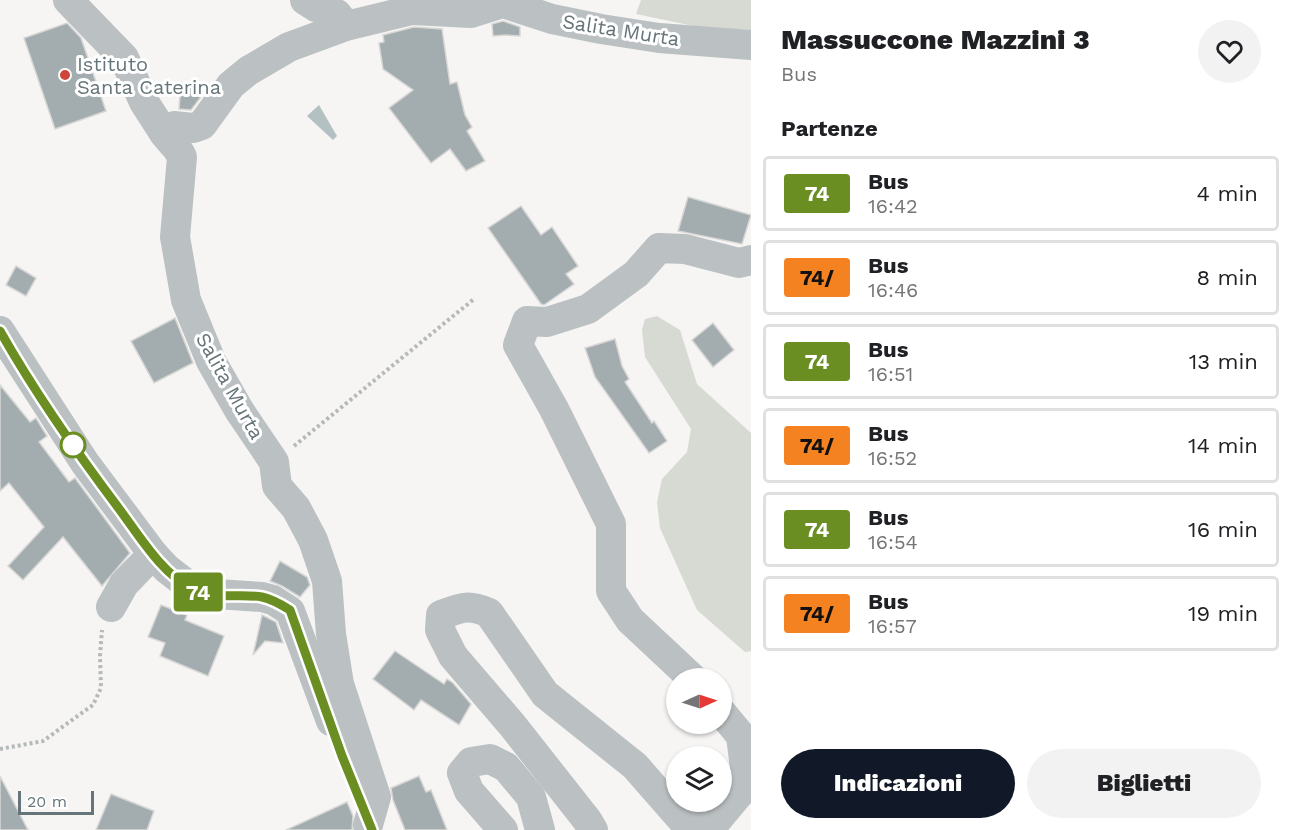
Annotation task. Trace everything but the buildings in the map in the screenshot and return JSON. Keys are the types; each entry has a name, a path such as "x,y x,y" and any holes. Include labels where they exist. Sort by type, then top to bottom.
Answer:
{"street":[{"path":"68,0 124,58 144,102 164,133"},
{"path":"305,0 316,7 337,14 346,26"},
{"name":"Salita Murta","path":"370,827 376,797 339,684 331,634 327,581 313,540 296,508 277,486 274,462 239,410 211,361 186,300 175,237 182,157 178,147 164,133 174,126 193,128 202,125 231,85 248,71 289,47 346,26 412,10 502,3 552,19 613,31 659,38 751,45"},
{"path":"681,668 630,620 611,591 611,524 554,409 518,345 527,321 547,322 588,309 636,274 659,248 685,249 739,263 751,261"},
{"path":"3,343 85,463 153,554 167,569 193,589 216,595 262,597 273,600 290,610 370,827"},
{"path":"111,607 124,584 153,554"},
{"path":"593,830 513,726 453,656 440,630 441,615 458,608 475,607 489,613 545,694 635,766 684,822 718,819 747,784 741,736 732,725"},
{"path":"503,830 469,791 462,773 471,762 490,759 506,767 531,797 540,830"}],"path":[{"path":"274,462 474,299"},
{"path":"0,749 43,741 93,705 101,687 101,634 111,607"}],"shaded area":[{"path":"641,0 751,0 751,30 708,29 636,14"},
{"path":"319,105 337,136 333,140 307,116"},
{"path":"657,316 680,330 697,384 751,433 751,651 745,652 697,610 660,528 657,502 662,479 687,452 691,429 645,357 642,330 645,319"}],"bus line":[{"name":"74","path":"0,331 85,463 153,554 167,569 183,583 202,593 262,597 273,600 290,610 342,756 372,830"}],"place":[{"name":"Istituto Santa Caterina","path":"65,75"}]}
